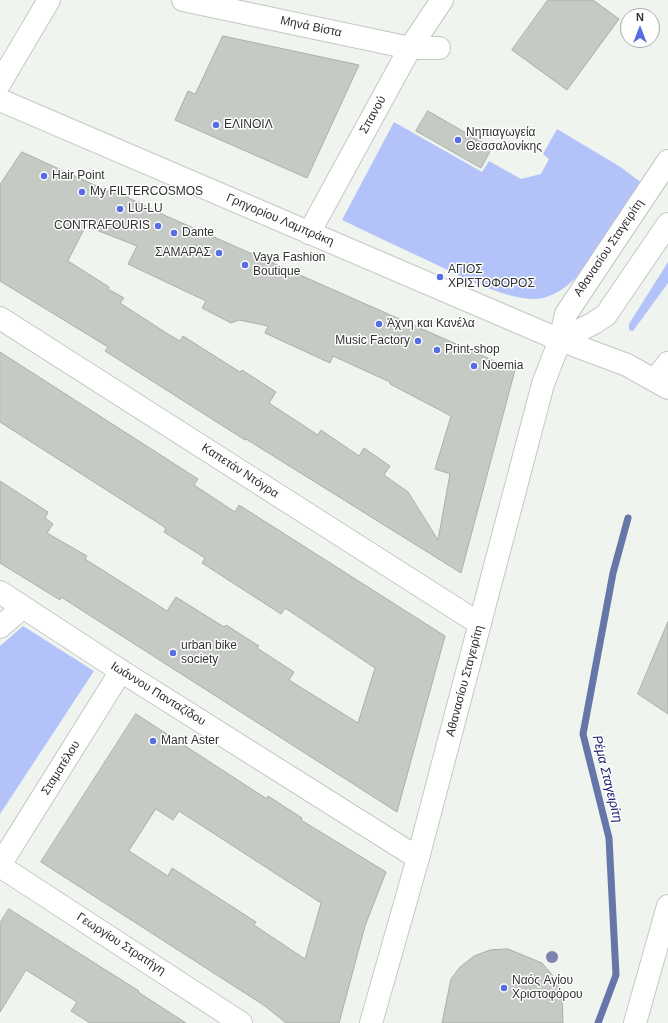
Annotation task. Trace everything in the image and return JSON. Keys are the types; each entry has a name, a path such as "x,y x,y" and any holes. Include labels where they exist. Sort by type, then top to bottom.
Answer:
{"street":[{"path":"0,83 49,0"},
{"name":"Μηνά Βίστα","path":"183,0 410,48 439,48"},
{"name":"Σπανού","path":"309,233 410,48 442,0"},
{"name":"Γρηγορίου Λαμπράκη","path":"0,100 560,340 627,365 661,384"},
{"name":"Αθανασίου Σταγειρίτη","path":"371,1023 418,858 543,384 560,340 570,307 668,161"},
{"path":"560,340 594,323 606,315 668,224"},
{"name":"Καπετάν Ντόγρα","path":"0,318 480,624"},
{"path":"661,384 668,364"},
{"name":"Ιωάννου Πανταζίδου","path":"0,592 121,671 418,858"},
{"path":"0,627 23,607"},
{"name":"Σταματέλου","path":"0,866 121,671"},
{"name":"Γεωργίου Στρατήγη","path":"0,866 241,1023"},
{"path":"634,1023 668,906"}],"shaded area":[{"path":"394,122 482,172 489,161 521,179 541,174 549,159 543,154 557,129 619,166 642,183 580,274 570,283 560,291 542,298 536,299 511,296 483,286 342,220"},
{"path":"668,262 668,283 633,331 629,330 629,324"},
{"path":"23,626 94,671 0,814 0,646"}],"building":[{"path":"548,0 593,0 619,19 567,90 512,50"},
{"path":"223,36 359,65 307,178 175,120 188,91 195,94"},
{"path":"428,111 492,148 481,168 416,131"},
{"path":"22,152 114,194 115,191 155,211 515,370 461,573 246,439 245,440 105,351 108,347 0,281 0,185","holes":["86,226 137,246 128,264 206,301 202,308 231,323 239,320 268,326 265,333 330,363 333,356 390,382 390,384 451,416 435,469 450,474 438,540 408,492 384,475 390,466 364,448 359,456 321,430 318,435 269,403 276,392 242,370 240,372 183,336 180,341 168,334 120,303 124,298 108,289 109,287 68,261"]},
{"path":"0,352 198,479 194,485 235,512 239,505 445,636 397,812 61,597 60,600 0,563 0,481 48,512 45,518 53,524 47,533 87,556 85,559 167,611 176,597 224,627 226,625 259,646 257,648 294,672 289,680 358,723 375,668 285,608 281,614 202,563 205,558 164,532 166,528 0,422"},
{"path":"668,622 668,714 638,694"},
{"path":"136,714 267,799 268,796 302,818 301,820 386,872 365,926 339,1023 286,1023 265,1006 41,862","holes":["156,809 173,820 179,811 321,903 305,959 254,925 256,922 172,868 168,876 129,851"]},
{"path":"9,909 139,991 138,992 186,1023 90,1023 71,1011 77,1002 26,970 0,1012 0,923"},
{"name":"Ναός Αγίου Χριστοφόρου","path":"508,949 542,963 555,978 562,996 563,1023 442,1023 451,979 460,967 474,956 490,950"}],"waterway":[{"name":"Ρέμα Σταγειρίτη","path":"598,1023 616,975 609,838 583,734 613,573 628,518"}],"place":[{"name":"ΕΛΙΝΟΙΛ","path":"216,125"},
{"name":"Νηπιαγωγεία Θεσσαλονίκης","path":"458,140"},
{"name":"Hair Point","path":"44,176"},
{"name":"My FILTERCOSMOS","path":"82,192"},
{"name":"LU-LU","path":"120,209"},
{"name":"CONTRAFOURIS","path":"158,226"},
{"name":"Dante","path":"174,233"},
{"name":"ΣΑΜΑΡΑΣ","path":"219,253"},
{"name":"Vaya Fashion Boutique","path":"245,265"},
{"name":"ΑΓΙΟΣ ΧΡΙΣΤΟΦΟΡΟΣ","path":"440,277"},
{"name":"Άχνη και Κανέλα","path":"379,324"},
{"name":"Music Factory","path":"418,341"},
{"name":"Print-shop","path":"437,350"},
{"name":"Noemia","path":"474,366"},
{"name":"urban bike society","path":"173,653"},
{"name":"Mant Aster","path":"153,741"},
{"name":"Ναός Αγίου Χριστοφόρου","path":"504,988"}]}
